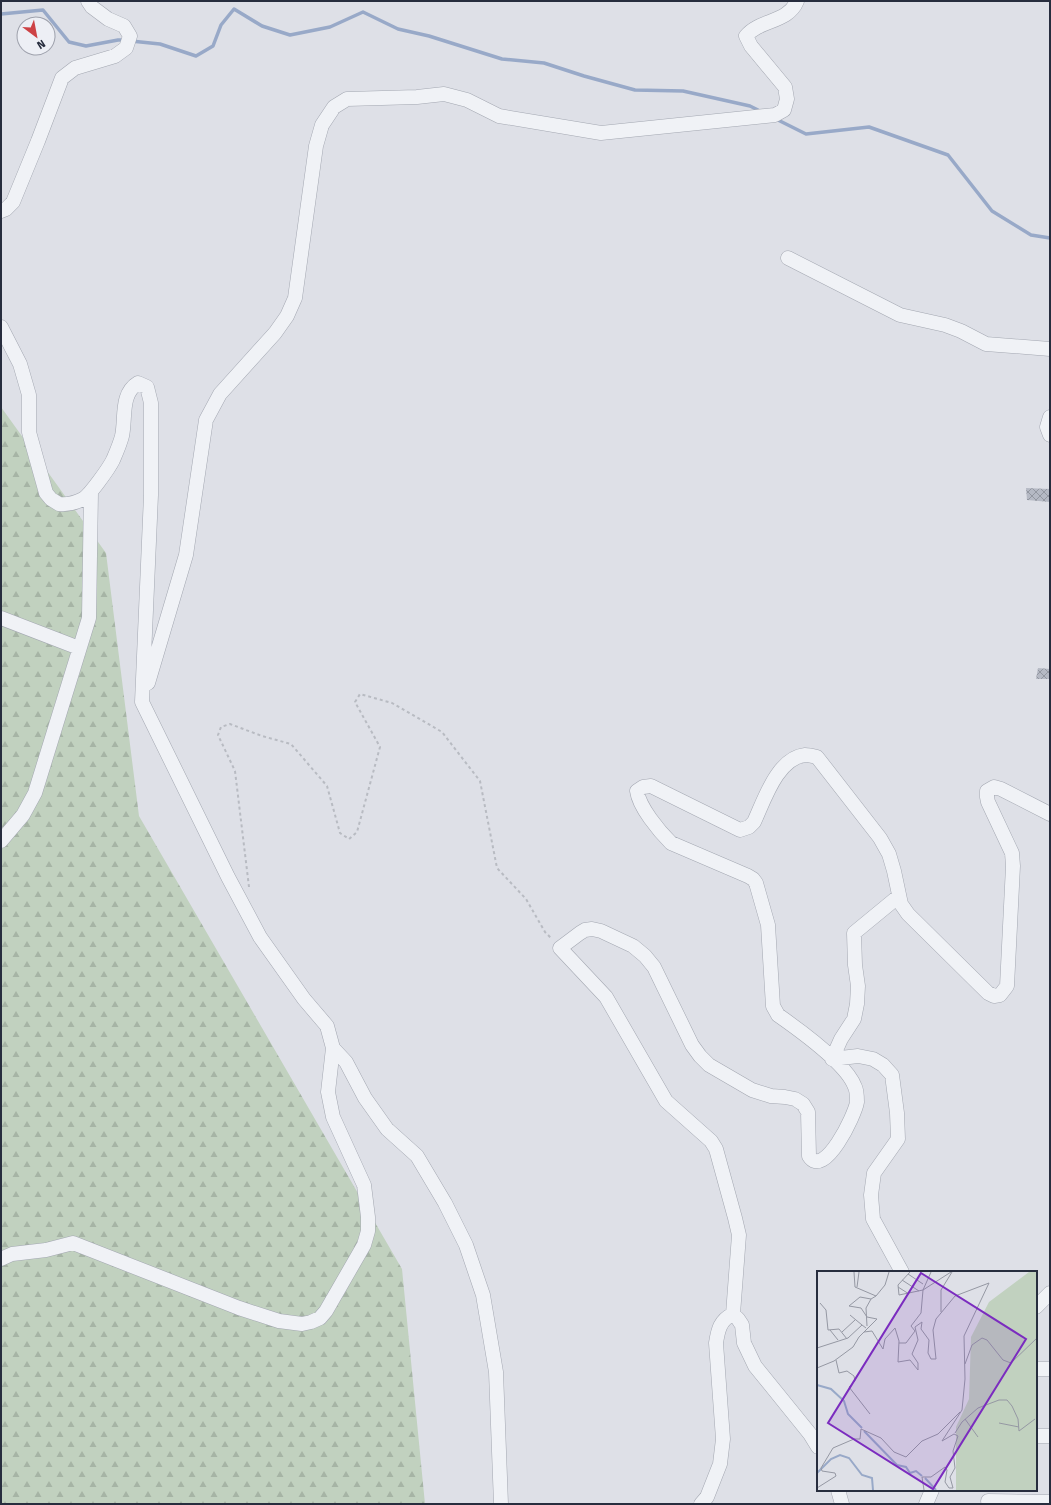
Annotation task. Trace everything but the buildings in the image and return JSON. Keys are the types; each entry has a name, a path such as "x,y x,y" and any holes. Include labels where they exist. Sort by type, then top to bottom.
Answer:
{"street":[{"path":"1,211 6,209 13,202 62,78 75,68 115,56 128,42 124,26 108,19 92,7 88,1"},
{"path":"142,702 186,555 206,420 220,394 275,333 295,298 316,146 322,125 334,107 347,99 417,97 444,94 466,100 499,116 602,133 776,115 784,110 787,99 785,87 751,46 746,36 752,29 784,16 795,6 797,1"},
{"path":"788,258 900,315 944,326 973,336 986,344 1050,349"},
{"path":"1,327 20,364 29,395 29,432 46,493 51,499 59,504 66,504 84,498 90,492 113,460 122,436 126,400 132,387 138,382 147,387 151,402 152,418 151,495 142,702 260,937 304,999 327,1026 333,1048 328,1092 333,1117 364,1186 367,1200 368,1231 364,1245 326,1311 320,1318 302,1324 279,1321 239,1308 73,1243 41,1251 12,1254 1,1259"},
{"path":"1050,417 1047,427 1050,435"},
{"path":"1,841 23,815 35,793 78,648 84,634 88,618 90,492"},
{"path":"1,618 78,648"},
{"path":"732,1314 739,1235 716,1149 711,1141 666,1101 606,997 560,948 585,930 592,929 601,931 633,946 645,956 654,967 692,1045 709,1065 752,1090 771,1096 785,1097 803,1104 808,1112 809,1156 811,1160 820,1161 825,1159 833,1150 853,1117 857,1101 856,1087 848,1073 811,1039 778,1015 773,1006 768,925 756,883 748,876 671,843 662,834 639,800 637,791 642,787 651,786 740,830 749,827 754,822 776,775 782,766 805,755 817,757 880,838 889,854 901,904 908,914 988,993 994,996 1000,995 1007,986 1013,866 1012,853 988,802 986,797 987,791 994,787 1001,789 1050,814"},
{"path":"832,1059 841,1039 854,1019 857,1004 858,986 855,965 854,933 899,896"},
{"path":"333,1048 346,1062 365,1098 387,1129 417,1156 445,1203 466,1245 483,1295 496,1372 501,1504"},
{"path":"832,1059 858,1056 873,1059 883,1064 892,1075 897,1113 898,1139 874,1173 871,1195 873,1219 901,1271"},
{"path":"732,1314 742,1325 744,1343 755,1366 810,1434 817,1445"},
{"path":"701,1504 707,1497 720,1464 723,1439 716,1343 721,1322 732,1314"},
{"path":"1037,1369 1050,1369"},
{"path":"1037,1436 1050,1436"},
{"path":"838,1491 842,1504"},
{"path":"926,1504 932,1491"},
{"path":"988,1498 1050,1502"}],"path":[{"path":"243,905 249,888 235,771 218,735 221,726 230,724 262,736 291,744 327,786 340,833 350,839 357,832 380,747 355,702 360,694 392,703 442,732 452,744 480,781 497,868 526,899 545,932 560,948"}],"green space":[{"path":"1,407 106,553 139,816 402,1269 425,1504 1,1504"}],"waterway":[{"path":"131,41 160,44 196,56 213,46 221,25 234,9 262,26 290,35 330,27 363,12 398,29 429,36 502,59 544,63 635,90 683,91 750,106 762,112"},
{"path":"1,14 43,10 69,42 86,46 125,40"},
{"path":"776,119 806,134 869,127 948,155 992,211 1031,235 1050,238"}]}
